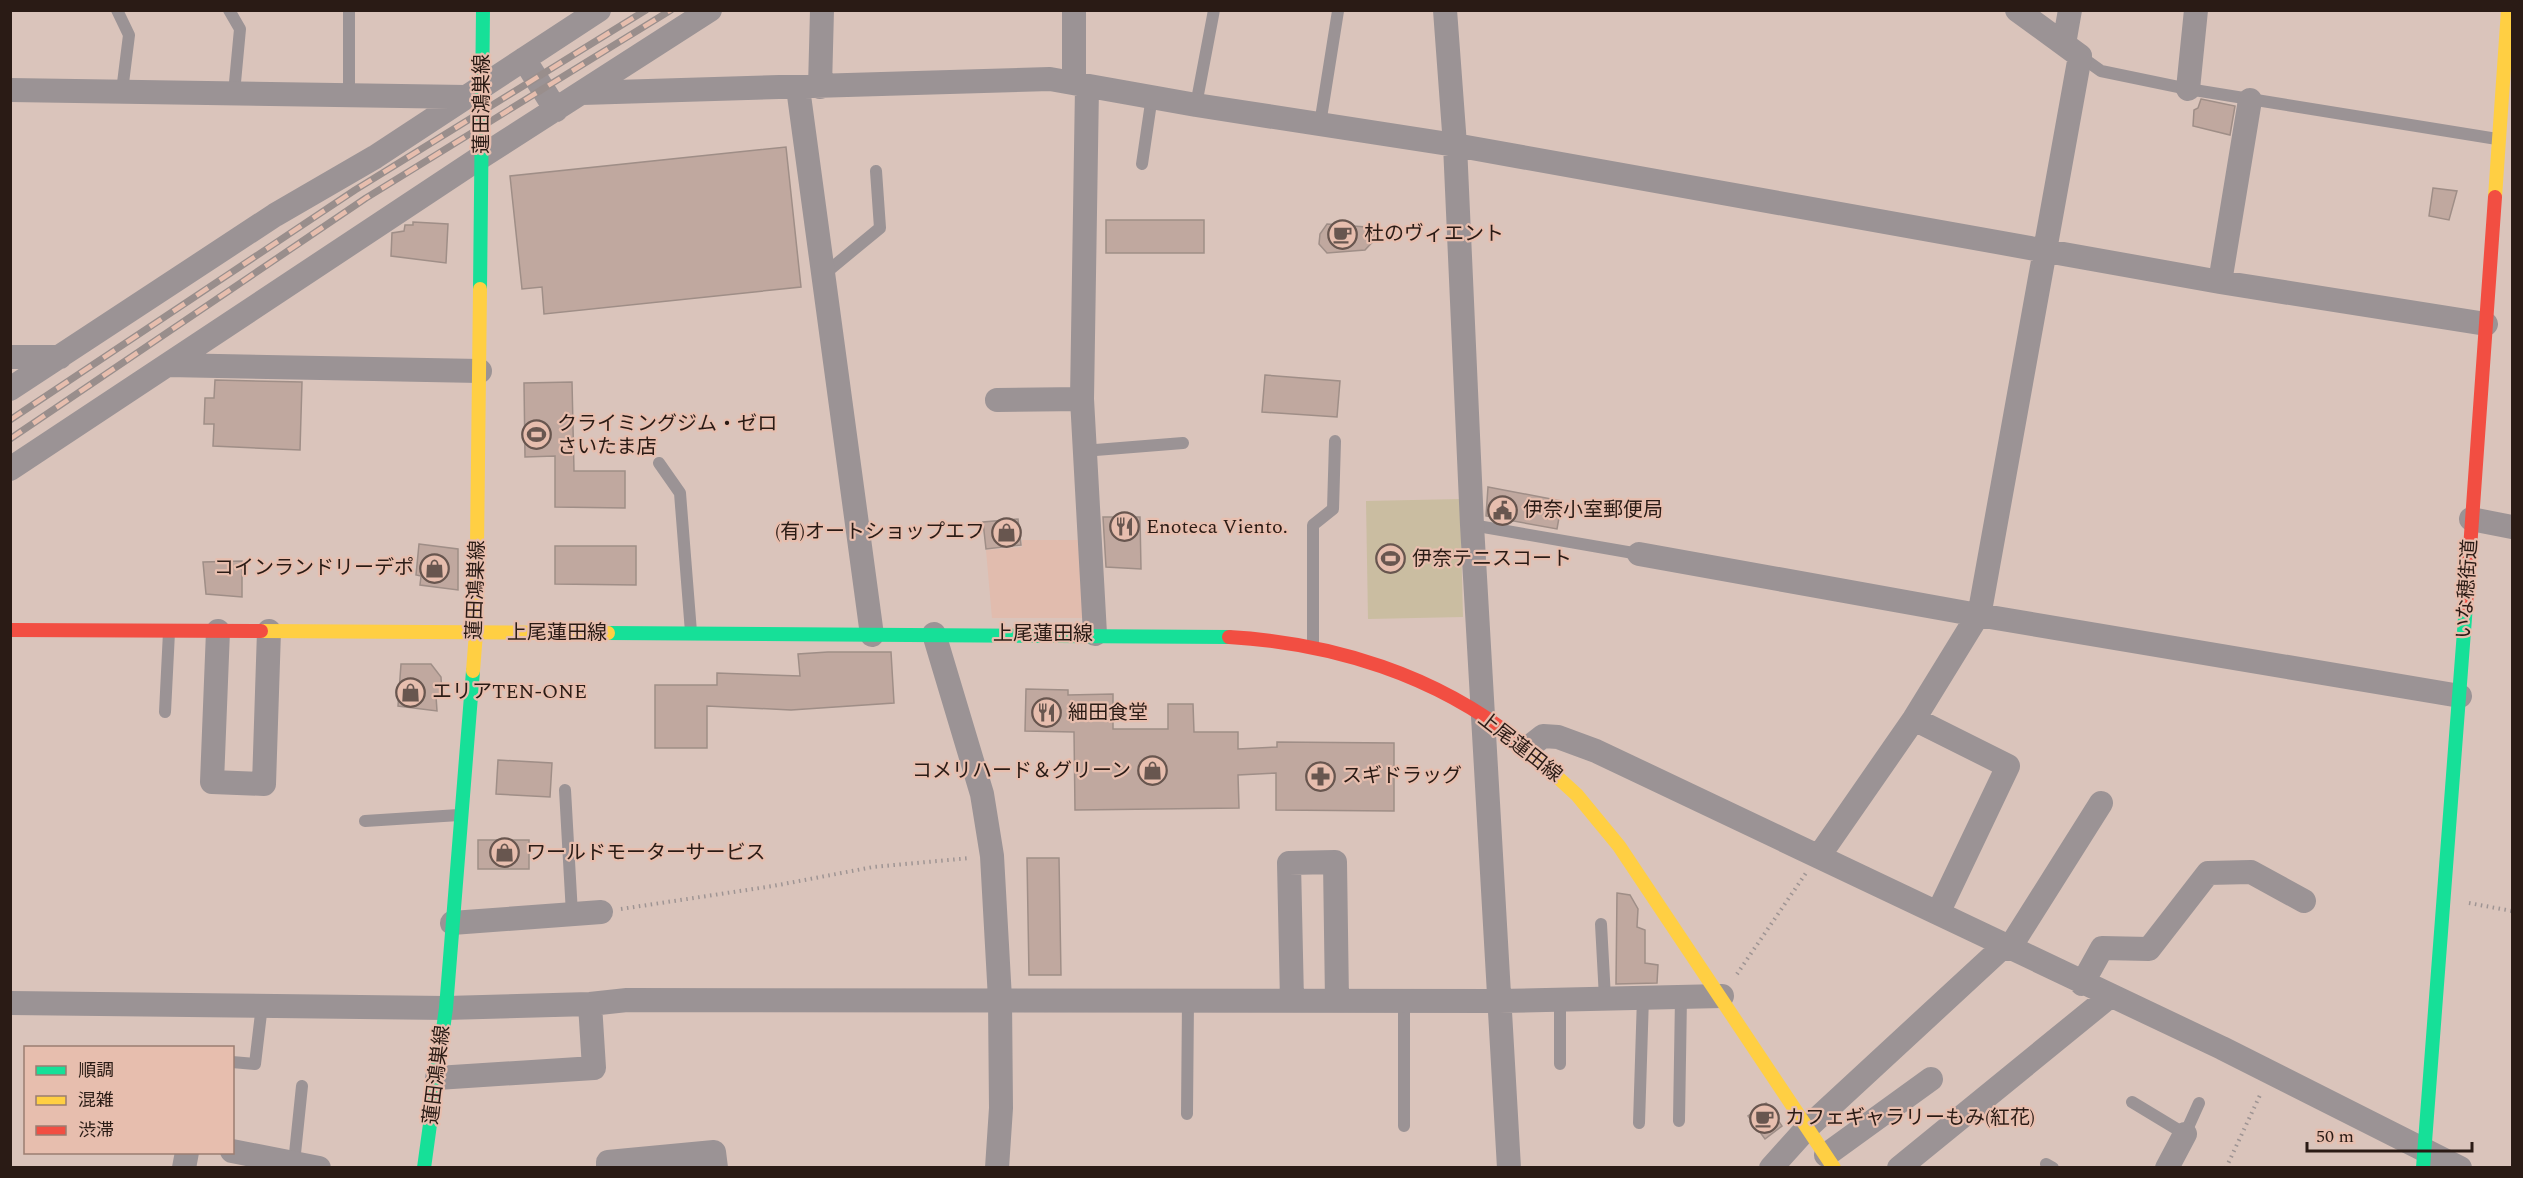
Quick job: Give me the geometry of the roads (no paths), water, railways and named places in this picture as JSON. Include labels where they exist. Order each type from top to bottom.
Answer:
[{"type":"main road","name":"蓮田鴻巣線","points":[[424,1167],[446,1008],[476,633],[481,157],[474,92],[483,10]]},
{"type":"main road","name":"いな穂街道","points":[[2424,1159],[2460,696],[2508,10]]},
{"type":"main road","name":"上尾蓮田線","points":[[10,630],[872,635],[1095,634],[1252,638],[1313,646],[1388,668],[1433,688],[1483,715],[1528,748],[1562,779],[1589,808],[1652,894],[1830,1161]]},
{"type":"street","points":[[10,390],[275,215],[375,157],[599,10]]},
{"type":"street","points":[[10,469],[481,157],[710,10]]},
{"type":"street","points":[[822,10],[809,87],[824,276],[872,635]]},
{"type":"street","points":[[1074,10],[1081,84],[1083,451],[1095,634]]},
{"type":"street","points":[[1445,10],[1455,145],[1472,525],[1509,1167]]},
{"type":"street","points":[[2017,10],[2072,50]]},
{"type":"street","points":[[1819,856],[1914,719],[1978,615],[2045,251],[2072,50],[2070,10]]},
{"type":"street","points":[[2188,89],[2196,10]]},
{"type":"street","points":[[524,59],[556,110]]},
{"type":"street","points":[[582,93],[1050,79],[1196,105],[1455,145],[2220,282],[2486,324]]},
{"type":"street","points":[[10,90],[349,95],[474,92]]},
{"type":"street","points":[[2220,282],[2250,100]]},
{"type":"street","points":[[10,357],[60,357]]},
{"type":"street","points":[[168,365],[480,371]]},
{"type":"street","points":[[997,400],[1082,399]]},
{"type":"street","points":[[2471,519],[2512,527]]},
{"type":"street","points":[[1639,554],[1978,615],[2460,696]]},
{"type":"street","points":[[218,631],[212,782],[264,784],[269,632]]},
{"type":"street","points":[[934,634],[982,794],[992,856],[999,999],[1001,1108],[997,1167]]},
{"type":"street","points":[[1914,719],[2008,766],[1938,913]]},
{"type":"street","points":[[1528,748],[1543,736],[1558,737],[1596,751],[2271,1074],[2424,1159],[2460,1167]]},
{"type":"street","points":[[1771,1167],[1807,1128],[2006,947],[2101,803]]},
{"type":"street","points":[[1292,1001],[1289,863],[1335,862],[1337,1001]]},
{"type":"street","points":[[2082,984],[2102,948],[2149,949],[2208,873],[2251,872],[2304,902]]},
{"type":"street","points":[[452,923],[601,912]]},
{"type":"street","points":[[10,1003],[446,1008],[590,1004],[639,1000],[1499,1001],[1722,996]]},
{"type":"street","points":[[1899,1167],[2110,996]]},
{"type":"street","points":[[437,1078],[594,1068],[590,1004]]},
{"type":"street","points":[[1830,1161],[1931,1079]]},
{"type":"street","points":[[2167,1167],[2185,1134]]},
{"type":"street","points":[[234,1151],[319,1167]]},
{"type":"street","points":[[608,1167],[608,1162],[714,1152],[716,1167]]},
{"type":"lane","points":[[117,10],[129,35],[122,91]]},
{"type":"lane","points":[[229,10],[240,29],[234,93]]},
{"type":"lane","points":[[349,10],[349,95]]},
{"type":"lane","points":[[1196,105],[1214,10]]},
{"type":"lane","points":[[1320,124],[1338,11]]},
{"type":"lane","points":[[2072,50],[2102,71],[2250,100],[2498,140]]},
{"type":"lane","points":[[1142,164],[1152,96]]},
{"type":"lane","points":[[824,276],[880,228],[876,171]]},
{"type":"lane","points":[[1313,646],[1313,525],[1334,509],[1335,441]]},
{"type":"lane","points":[[1083,451],[1183,443]]},
{"type":"lane","points":[[658,463],[680,493],[691,634]]},
{"type":"lane","points":[[1472,525],[1639,554]]},
{"type":"lane","points":[[165,712],[170,630]]},
{"type":"lane","points":[[565,790],[572,914]]},
{"type":"lane","points":[[365,821],[461,815]]},
{"type":"lane","points":[[1601,924],[1605,998]]},
{"type":"lane","points":[[1639,1123],[1643,997]]},
{"type":"lane","points":[[1679,1121],[1681,997]]},
{"type":"lane","points":[[1560,999],[1560,1064]]},
{"type":"lane","points":[[1186,1114],[1188,1000]]},
{"type":"lane","points":[[1404,1001],[1404,1126]]},
{"type":"lane","points":[[234,1062],[255,1064],[262,1005]]},
{"type":"lane","points":[[294,1163],[302,1086]]},
{"type":"lane","points":[[2132,1102],[2185,1134],[2199,1103]]},
{"type":"railway","points":[[10,420],[355,190],[646,10]]},
{"type":"railway","points":[[10,439],[366,198],[671,10]]},
{"type":"place","name":"杜のヴィエント","points":[[1343,234]]},
{"type":"place","name":"クライミングジム・ゼロ さいたま店","points":[[536,435]]},
{"type":"place","name":"伊奈小室郵便局","points":[[1502,510]]},
{"type":"place","name":"Enoteca Viento.","points":[[1125,527]]},
{"type":"place","name":"(有)オートショップエフ","points":[[1006,532]]},
{"type":"place","name":"伊奈テニスコート","points":[[1391,559]]},
{"type":"place","name":"コインランドリーデポ","points":[[435,568]]},
{"type":"place","name":"エリアTEN-ONE","points":[[411,692]]},
{"type":"place","name":"細田食堂","points":[[1047,713]]},
{"type":"place","name":"コメリハード＆グリーン","points":[[1152,771]]},
{"type":"place","name":"スギドラッグ","points":[[1321,776]]},
{"type":"place","name":"ワールドモーターサービス","points":[[505,853]]},
{"type":"place","name":"カフェギャラリーもみ(紅花)","points":[[1764,1118]]}]
